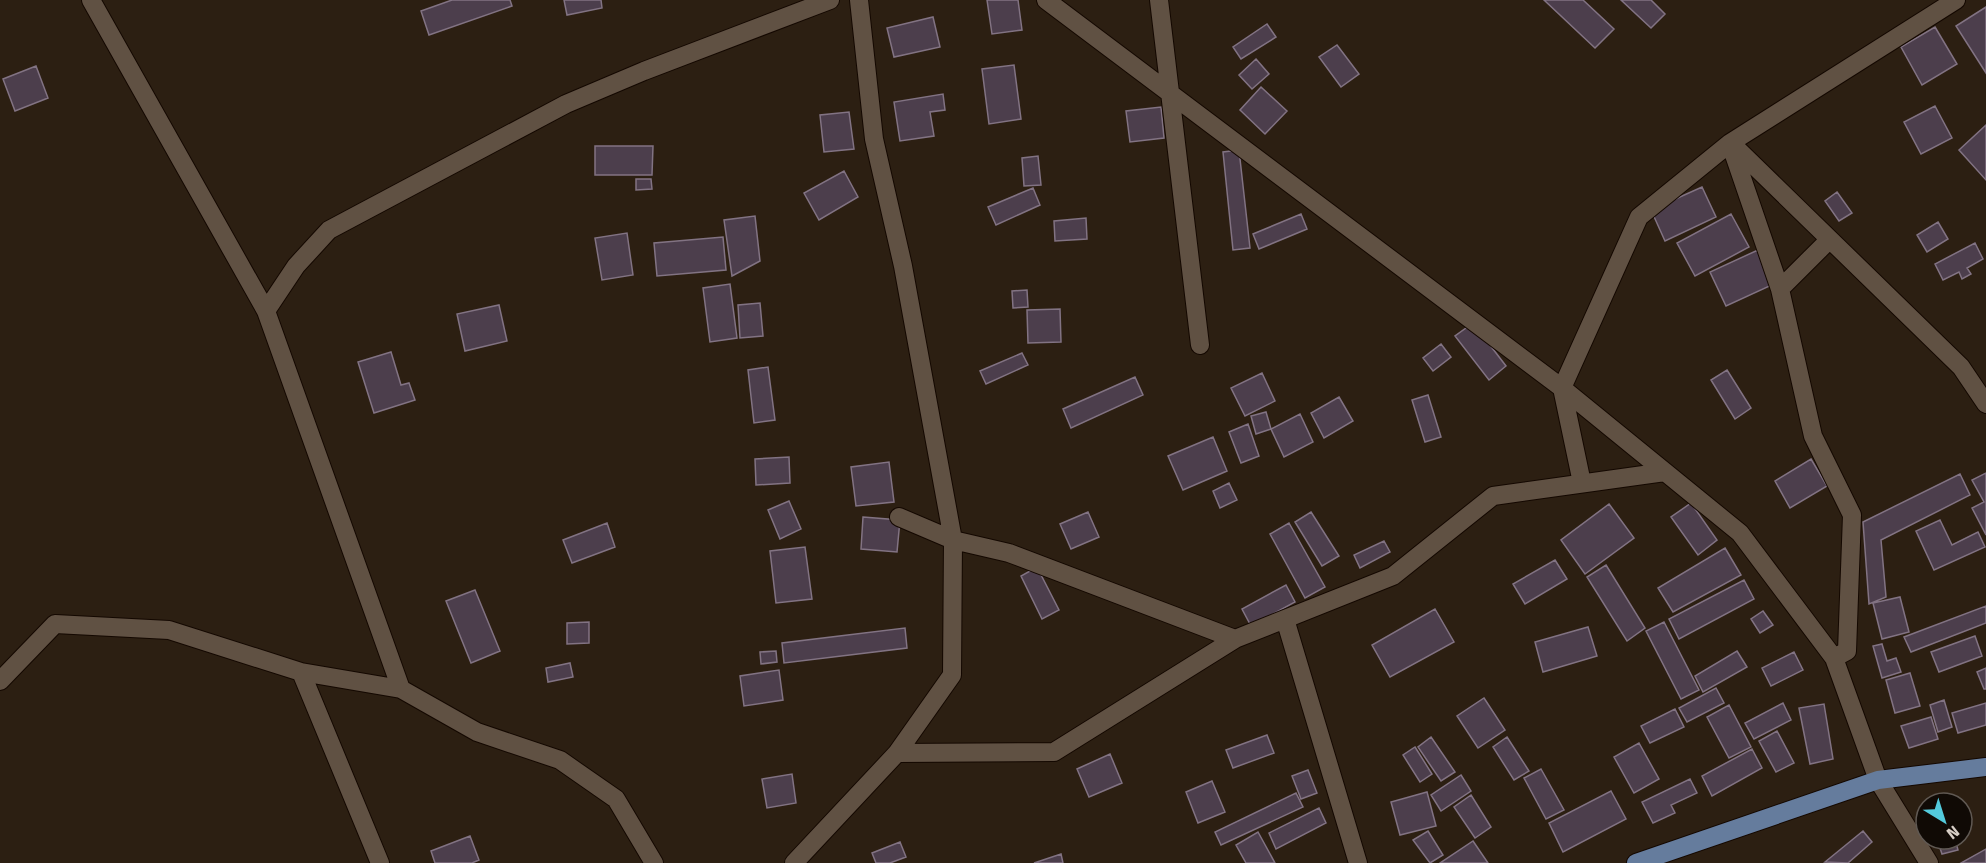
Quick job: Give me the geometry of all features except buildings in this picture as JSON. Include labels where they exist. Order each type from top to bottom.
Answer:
[{"type":"main road","points":[[1636,863],[1878,780],[1986,766]]},
{"type":"street","points":[[91,0],[266,311],[401,689]]},
{"type":"street","points":[[266,311],[296,266],[329,231],[566,104],[644,71],[830,0]]},
{"type":"street","points":[[794,863],[897,753],[952,675],[953,540],[903,266],[874,139],[860,0]]},
{"type":"street","points":[[1046,0],[1562,388],[1740,533],[1834,658],[1878,780],[1929,863]]},
{"type":"street","points":[[1159,0],[1200,345]]},
{"type":"street","points":[[1582,483],[1562,388],[1639,217],[1730,143],[1956,0]]},
{"type":"street","points":[[1730,143],[1960,367],[1986,404]]},
{"type":"street","points":[[1730,143],[1780,289],[1813,436],[1852,515],[1847,651],[1834,658]]},
{"type":"street","points":[[1780,289],[1829,240]]},
{"type":"street","points":[[897,753],[1054,752],[1235,639],[1393,576],[1493,495],[1665,472]]},
{"type":"street","points":[[898,517],[953,540],[1009,553],[1235,639]]},
{"type":"street","points":[[1285,619],[1358,863]]},
{"type":"street","points":[[0,681],[55,624],[169,630],[301,672],[401,689],[477,732],[560,760],[616,799],[654,863]]},
{"type":"street","points":[[301,672],[380,863]]}]
